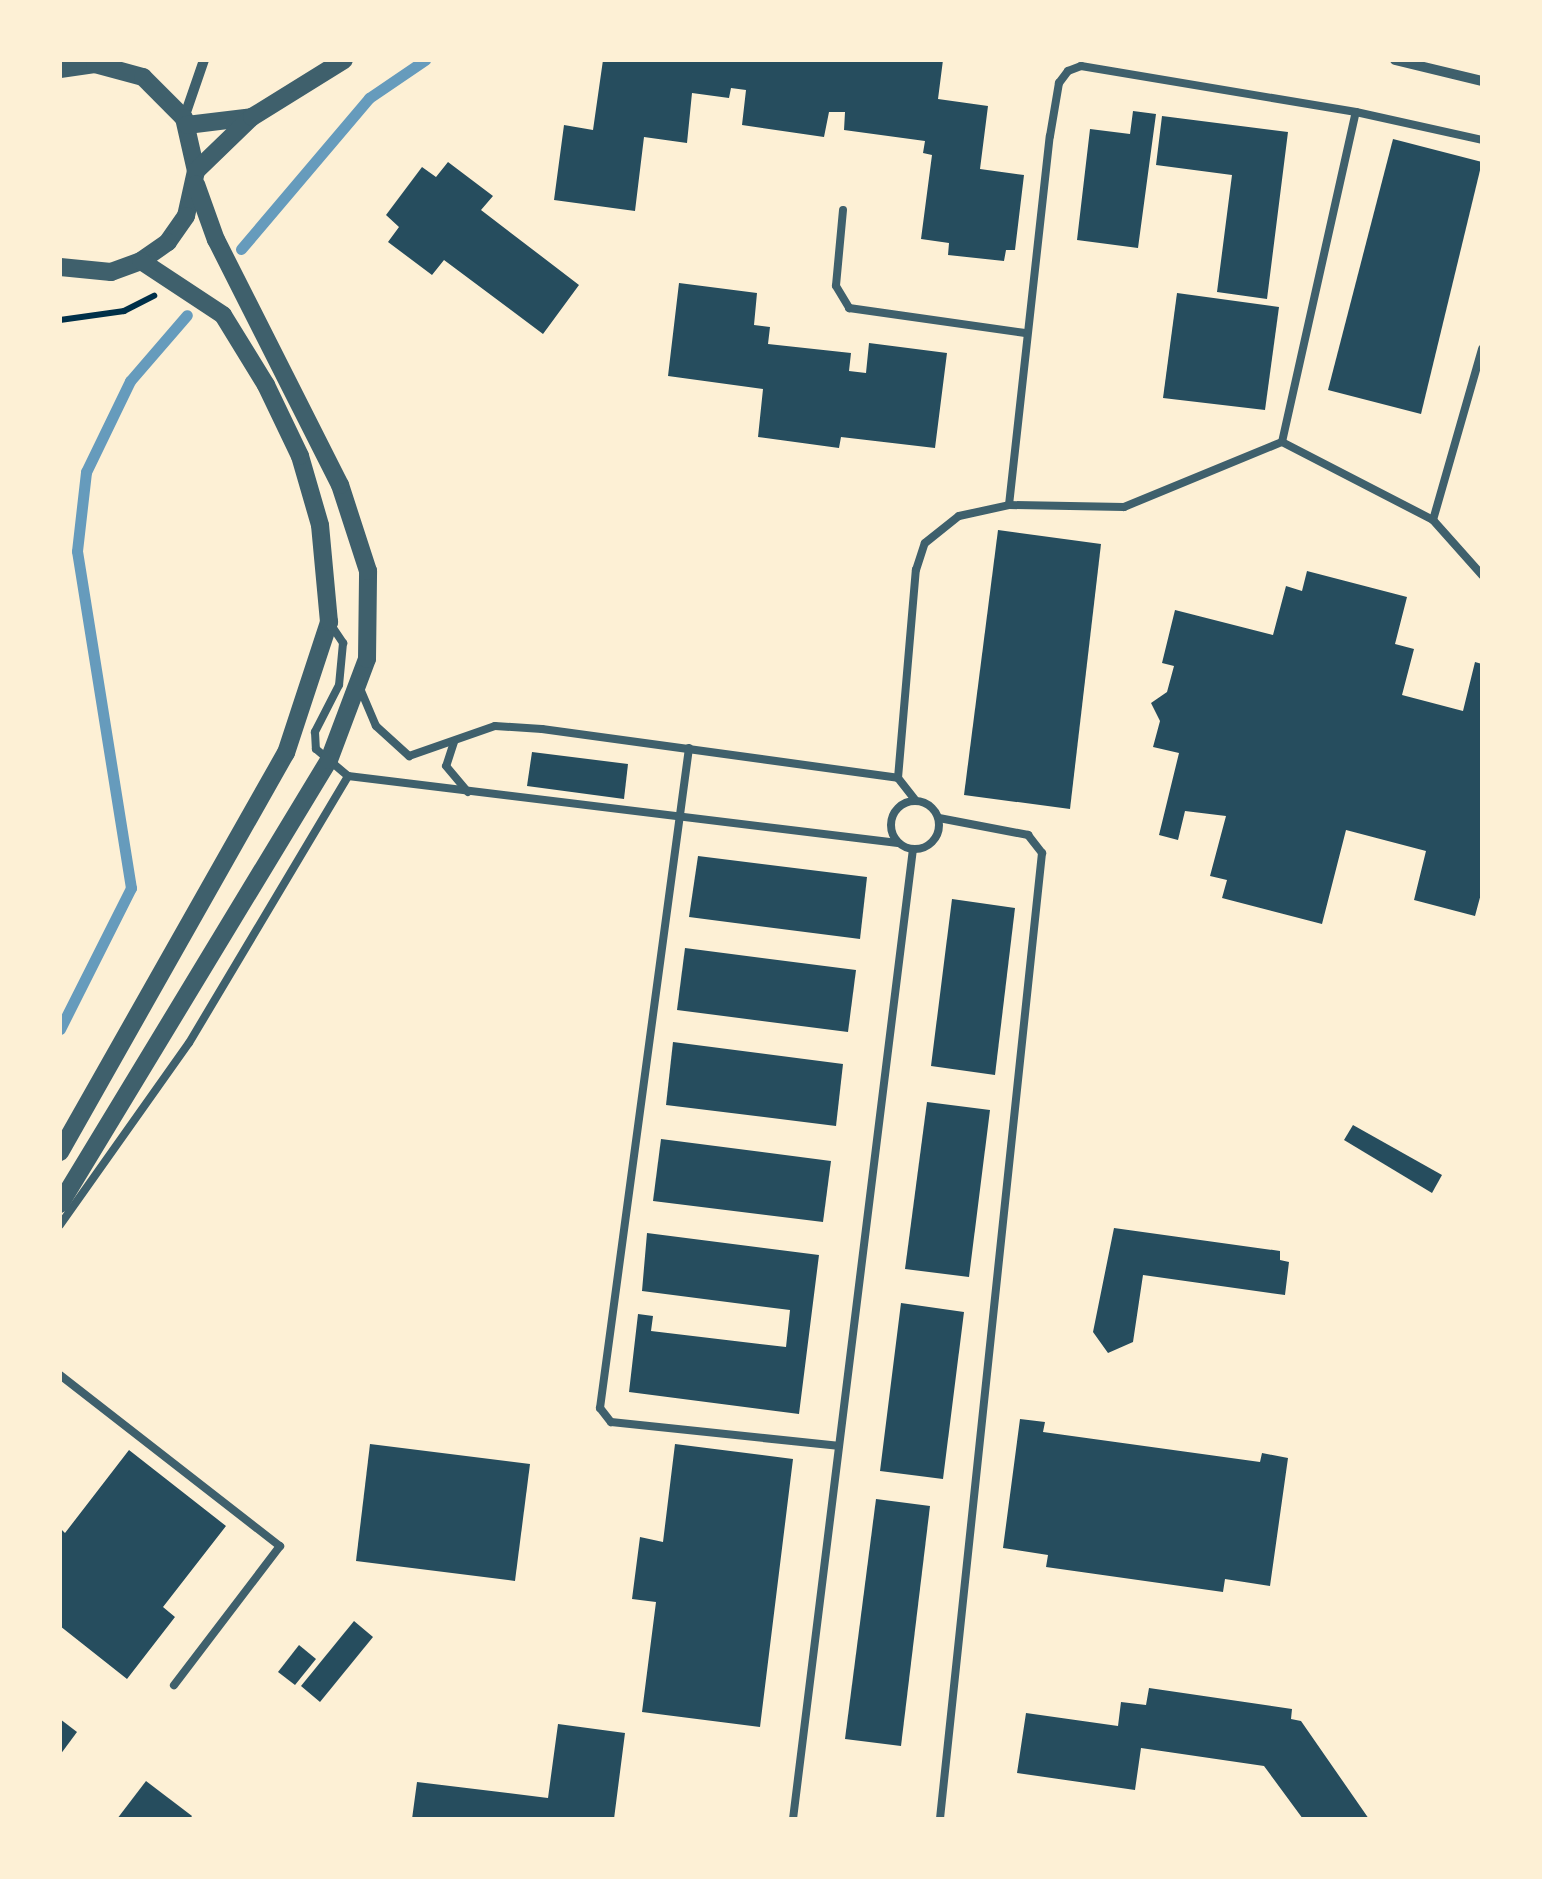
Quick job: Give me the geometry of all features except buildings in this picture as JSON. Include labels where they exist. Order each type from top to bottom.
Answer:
[{"type":"street","points":[[60,1204],[329,760],[367,659],[368,571],[340,485],[216,240],[196,178],[185,122],[204,60]]},
{"type":"street","points":[[60,267],[111,272],[142,262],[186,216],[196,178],[252,117],[344,60]]},
{"type":"street","points":[[1395,60],[1482,81]]},
{"type":"street","points":[[60,69],[93,62],[124,64],[144,77],[185,122]]},
{"type":"street","points":[[185,122],[252,117]]},
{"type":"street","points":[[60,1152],[286,753],[329,622],[320,525],[300,456],[266,385],[223,315],[142,262]]},
{"type":"lane","points":[[1010,505],[1025,333],[1050,136],[1059,83],[1068,70],[1081,66],[1356,112],[1482,140]]},
{"type":"lane","points":[[1282,442],[1356,112]]},
{"type":"lane","points":[[844,210],[836,286],[850,308],[1025,333]]},
{"type":"lane","points":[[1433,520],[1482,349]]},
{"type":"lane","points":[[940,1819],[1042,853],[1028,834],[940,818],[915,800],[898,778],[916,570],[925,543],[959,516],[1010,505],[1124,507],[1282,442],[1433,520],[1482,574]]},
{"type":"lane","points":[[329,622],[343,644],[339,685],[316,732],[316,749],[348,776],[681,820],[898,843],[913,850],[934,841],[940,818]]},
{"type":"lane","points":[[358,684],[394,749],[418,756],[495,726],[898,778]]},
{"type":"lane","points":[[454,742],[446,766],[469,792]]},
{"type":"lane","points":[[688,748],[600,1408],[611,1422],[838,1446]]},
{"type":"lane","points":[[60,1225],[189,1044],[348,776]]},
{"type":"lane","points":[[898,843],[894,812],[915,800]]},
{"type":"lane","points":[[793,1819],[913,850]]},
{"type":"lane","points":[[60,1391],[64,1378],[280,1546],[174,1686]]},
{"type":"path","points":[[60,320],[124,311],[155,294]]},
{"type":"waterway","points":[[241,249],[369,98],[425,60]]},
{"type":"waterway","points":[[60,1029],[131,888],[77,551],[86,472],[130,381],[187,315]]}]
